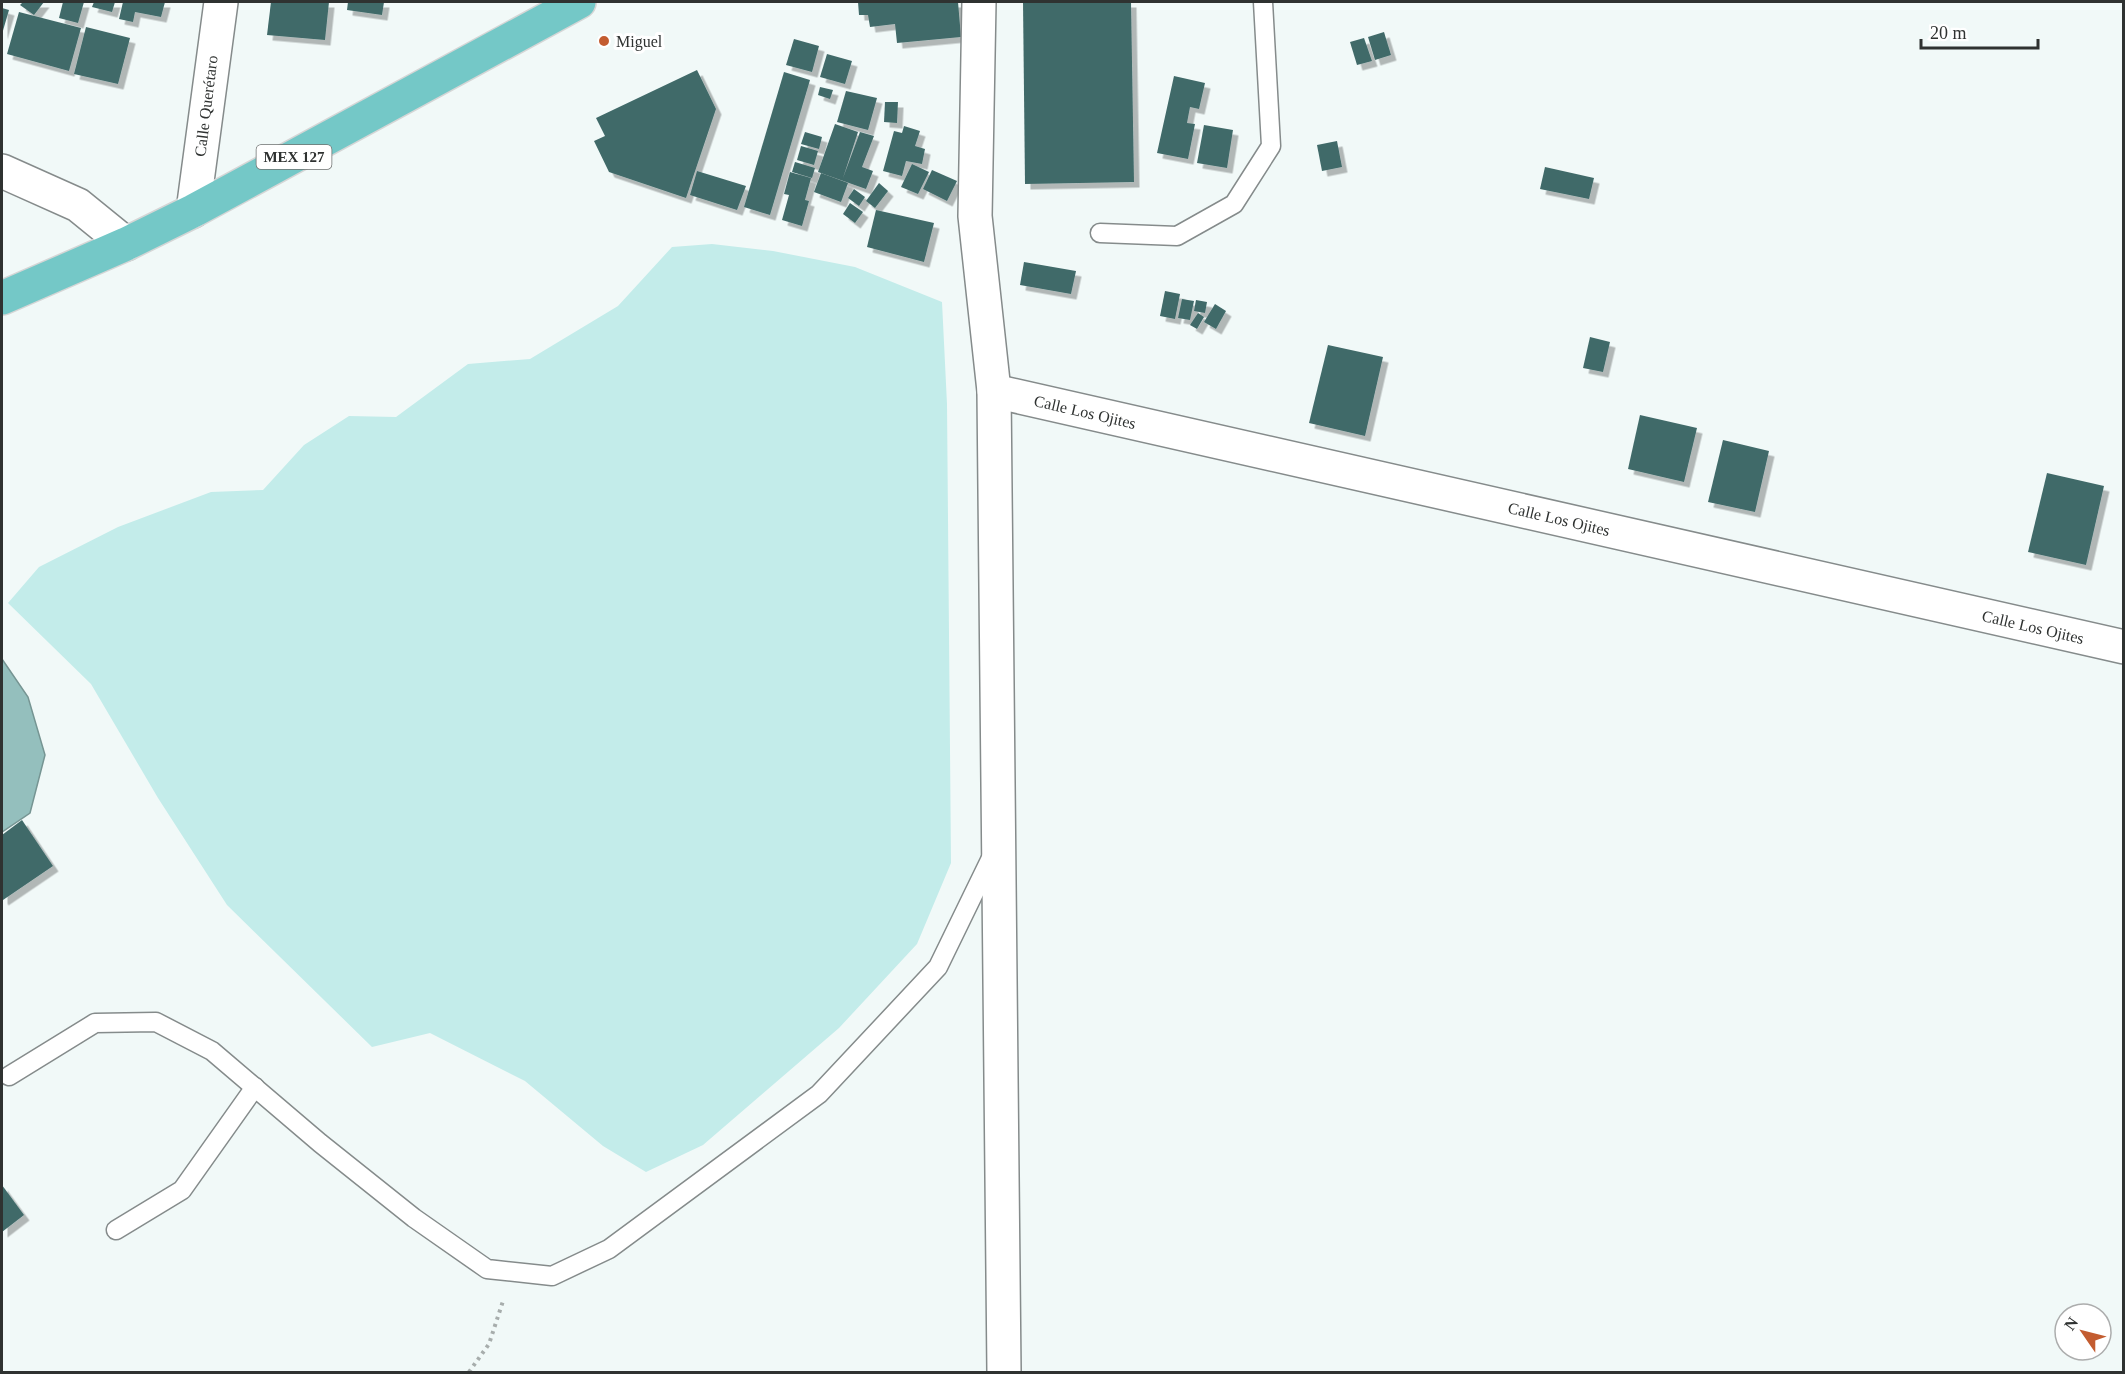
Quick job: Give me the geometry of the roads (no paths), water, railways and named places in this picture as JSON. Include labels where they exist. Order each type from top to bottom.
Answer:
[{"type":"main road","name":"MEX 127","points":[[2,298],[126,244],[194,211],[579,2]]},
{"type":"street","name":"Calle Querétaro","points":[[194,211],[207,95],[221,2]]},
{"type":"street","points":[[979,2],[975,216],[994,392],[1004,1372]]},
{"type":"street","points":[[2,171],[78,205],[126,244]]},
{"type":"street","name":"Calle Los Ojites","points":[[994,392],[2124,647]]},
{"type":"lane","points":[[1100,233],[1177,236],[1234,204],[1271,146],[1263,2]]},
{"type":"lane","points":[[9,1076],[95,1023],[156,1022],[212,1051],[320,1143],[423,1224],[487,1269],[552,1276],[609,1249],[819,1094],[938,967],[998,844]]},
{"type":"lane","points":[[116,1230],[182,1190],[255,1088]]},
{"type":"place","name":"Miguel","points":[[604,41]]}]
